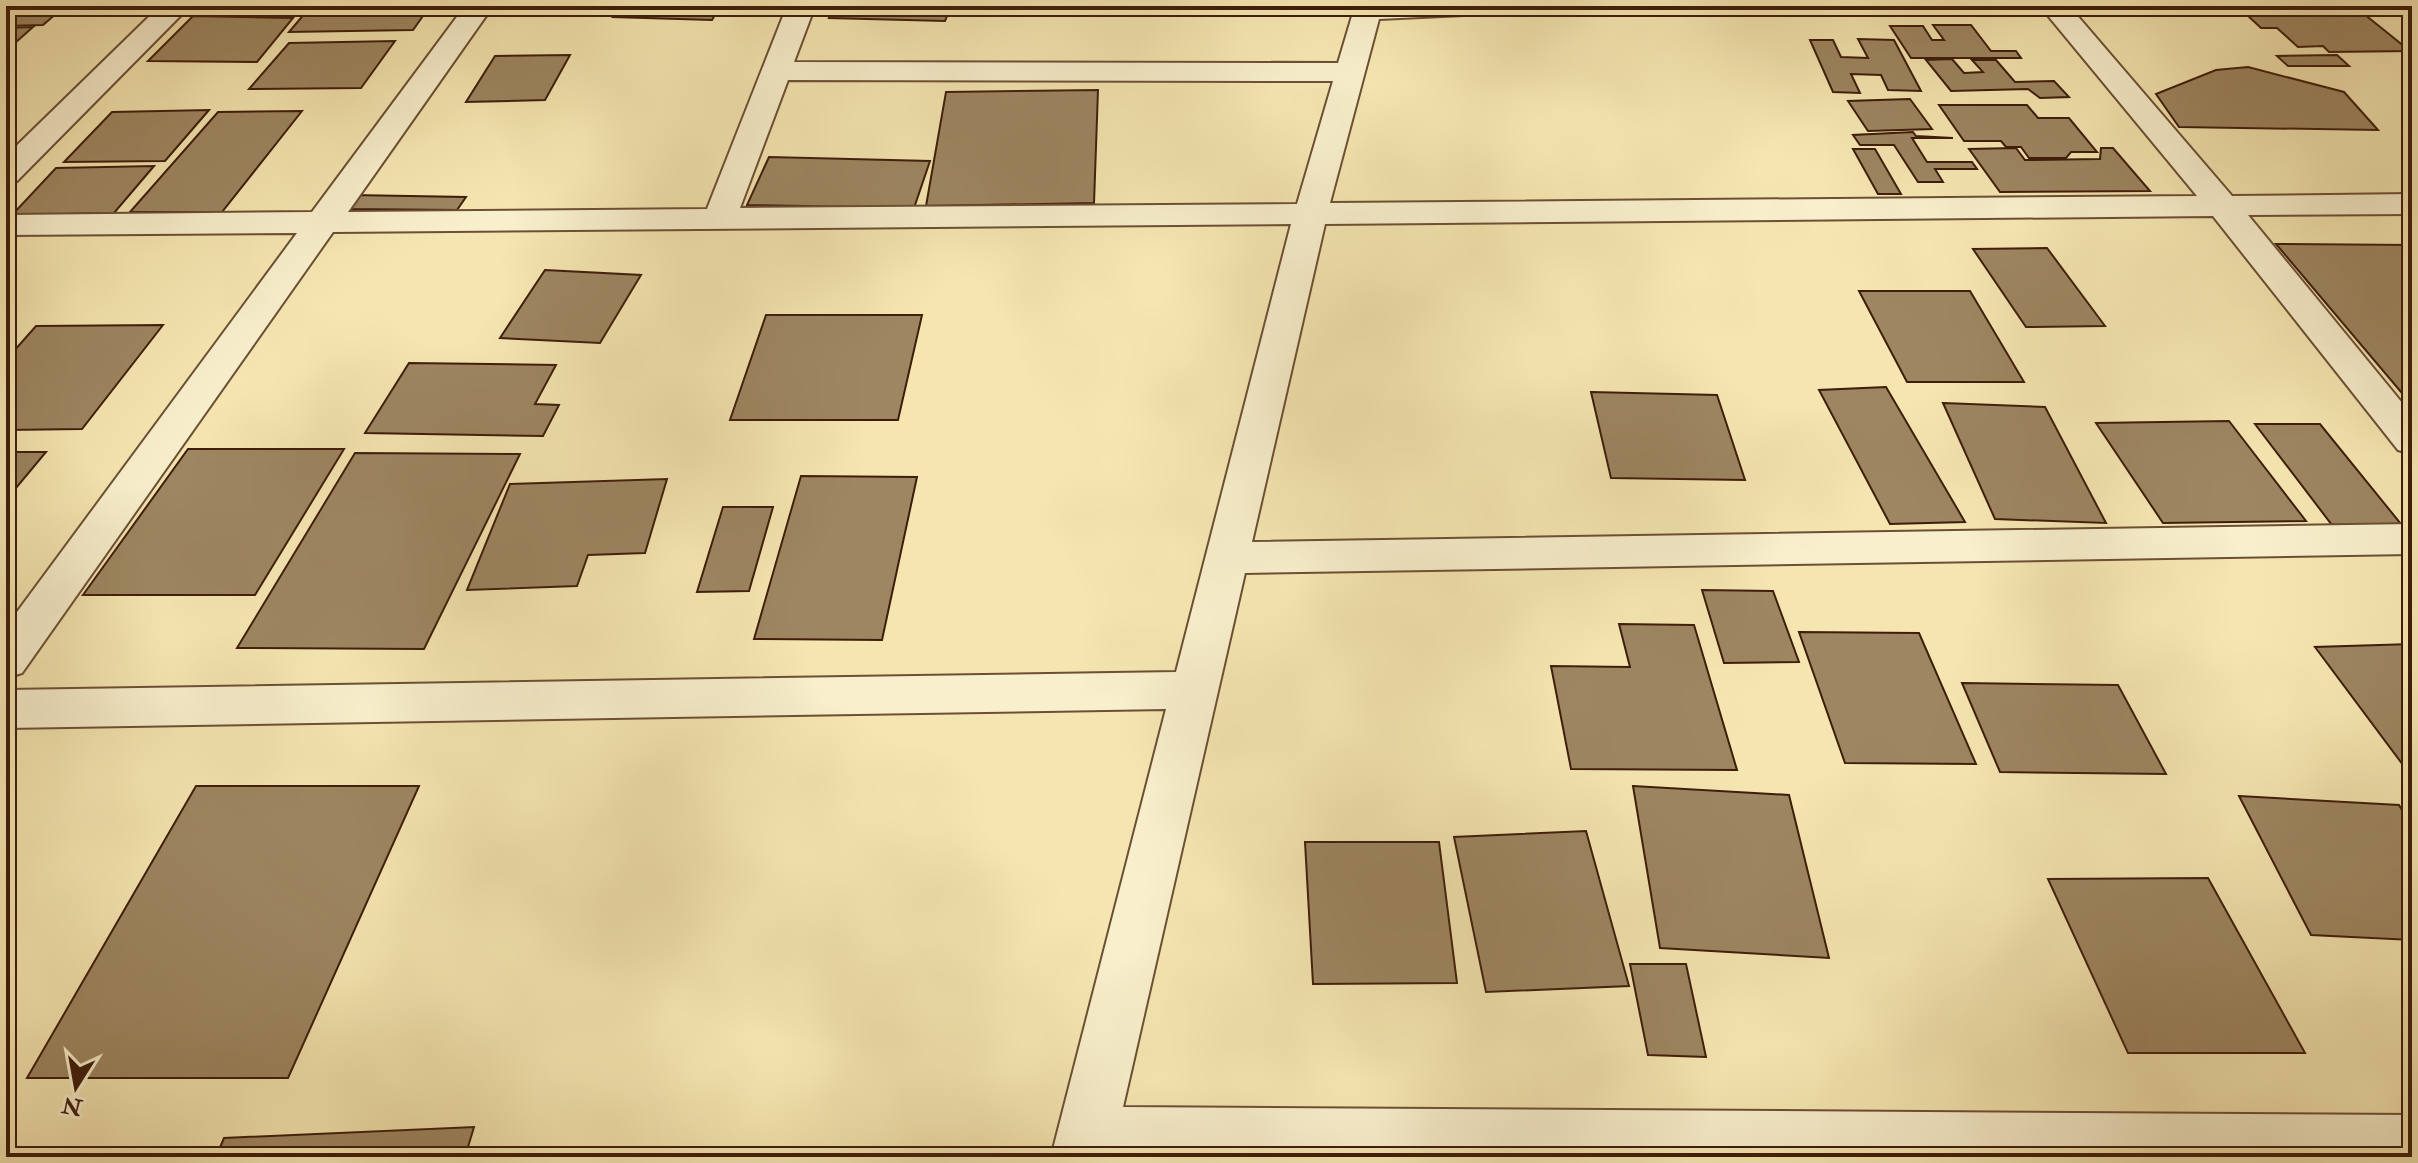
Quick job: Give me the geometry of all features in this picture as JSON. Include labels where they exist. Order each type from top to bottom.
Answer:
[{"type":"street","points":[[6,174],[176,6]]},
{"type":"street","points":[[6,661],[479,6]]},
{"type":"street","points":[[720,218],[801,6]]},
{"type":"street","points":[[1485,6],[1369,8],[1311,213],[1084,1146],[2412,1144]]},
{"type":"street","points":[[2054,6],[2222,205],[2412,441]]},
{"type":"street","points":[[776,71],[1352,72]]},
{"type":"street","points":[[6,225],[2412,204]]},
{"type":"street","points":[[1228,558],[2412,539]]},
{"type":"street","points":[[6,709],[1197,690]]},
{"type":"building","points":[[6,6],[65,6],[43,25],[6,26]]},
{"type":"building","points":[[311,6],[430,6],[413,30],[289,32]]},
{"type":"building","points":[[621,6],[720,6],[712,20],[613,17]]},
{"type":"building","points":[[835,6],[951,6],[945,21],[829,18]]},
{"type":"building","points":[[965,6],[1106,6],[1105,11],[964,10]]},
{"type":"building","points":[[2256,6],[2351,6],[2357,11],[2260,10]]},
{"type":"building","points":[[2246,14],[2364,14],[2410,51],[2329,52],[2323,46],[2298,47],[2277,28],[2261,28]]},
{"type":"building","points":[[193,16],[293,18],[257,62],[148,61]]},
{"type":"building","points":[[1933,25],[1971,25],[1991,51],[2016,51],[2021,58],[1911,58],[1890,26],[1923,26],[1932,40],[1944,40]]},
{"type":"building","points":[[33,27],[6,51],[6,28]]},
{"type":"building","points":[[1858,39],[1894,40],[1921,91],[1888,90],[1881,75],[1851,74],[1860,93],[1833,92],[1810,40],[1833,40],[1841,57],[1868,58]]},
{"type":"building","points":[[395,41],[361,88],[249,89],[289,43]]},
{"type":"building","points":[[570,55],[545,100],[466,102],[495,56]]},
{"type":"building","points":[[2337,55],[2349,66],[2288,66],[2277,56]]},
{"type":"building","points":[[1952,59],[1964,73],[1983,72],[1972,60],[1996,60],[2015,82],[2054,81],[2069,97],[2040,98],[2028,89],[1951,91],[1926,60]]},
{"type":"building","points":[[2248,67],[2344,92],[2378,130],[2179,127],[2156,94],[2216,70]]},
{"type":"building","points":[[1098,90],[1094,203],[926,206],[946,92]]},
{"type":"building","points":[[1910,99],[1932,129],[1868,131],[1848,101]]},
{"type":"building","points":[[1939,105],[2027,105],[2038,118],[2069,118],[2097,152],[2071,152],[2066,158],[2029,158],[2021,147],[2006,147],[2001,141],[1964,141]]},
{"type":"building","points":[[209,110],[165,161],[64,162],[112,112]]},
{"type":"building","points":[[302,111],[222,212],[130,212],[218,112]]},
{"type":"building","points":[[1913,132],[1916,136],[1953,138],[1912,138],[1927,162],[1972,162],[1977,169],[1935,169],[1943,182],[1918,182],[1894,145],[1860,145],[1853,135]]},
{"type":"building","points":[[2016,148],[2025,160],[2100,159],[2101,148],[2113,148],[2150,191],[2000,192],[1969,149]]},
{"type":"building","points":[[1853,149],[1875,149],[1901,194],[1878,194]]},
{"type":"building","points":[[769,157],[930,161],[914,208],[747,205]]},
{"type":"building","points":[[154,166],[114,213],[12,215],[56,168]]},
{"type":"building","points":[[352,195],[466,197],[457,210],[341,209]]},
{"type":"building","points":[[2276,244],[2412,245],[2412,405]]},
{"type":"building","points":[[2047,248],[2105,326],[2026,327],[1973,249]]},
{"type":"building","points":[[545,270],[641,275],[600,343],[500,338]]},
{"type":"building","points":[[1859,291],[1970,291],[2024,382],[1907,382]]},
{"type":"building","points":[[766,315],[922,315],[898,420],[730,420]]},
{"type":"building","points":[[163,325],[82,429],[6,430],[6,360],[36,326]]},
{"type":"building","points":[[409,363],[556,365],[535,404],[559,405],[543,436],[365,433]]},
{"type":"building","points":[[1886,387],[1965,522],[1890,524],[1819,390]]},
{"type":"building","points":[[1591,392],[1717,395],[1745,480],[1611,478]]},
{"type":"building","points":[[1943,403],[2045,407],[2106,523],[1995,519]]},
{"type":"building","points":[[2229,421],[2306,521],[2163,523],[2096,423]]},
{"type":"building","points":[[2255,424],[2320,424],[2405,529],[2335,529]]},
{"type":"building","points":[[188,449],[344,449],[255,595],[83,595]]},
{"type":"building","points":[[6,452],[46,452],[6,500]]},
{"type":"building","points":[[355,453],[520,454],[424,649],[237,648]]},
{"type":"building","points":[[801,476],[917,477],[882,640],[754,639]]},
{"type":"building","points":[[667,479],[645,553],[588,555],[577,586],[467,590],[510,484]]},
{"type":"building","points":[[723,507],[773,507],[749,591],[697,592]]},
{"type":"building","points":[[1702,590],[1773,591],[1799,662],[1724,663]]},
{"type":"building","points":[[1619,624],[1694,625],[1737,770],[1571,769],[1551,666],[1630,667]]},
{"type":"building","points":[[1799,632],[1919,633],[1976,764],[1845,763]]},
{"type":"building","points":[[2412,644],[2412,769],[2406,769],[2315,647]]},
{"type":"building","points":[[1962,683],[2118,685],[2166,774],[2000,772]]},
{"type":"building","points":[[196,786],[419,786],[288,1078],[27,1078]]},
{"type":"building","points":[[1633,786],[1789,795],[1829,958],[1660,948]]},
{"type":"building","points":[[2239,796],[2399,805],[2412,827],[2412,940],[2311,935]]},
{"type":"building","points":[[1586,831],[1629,986],[1486,992],[1454,837]]},
{"type":"building","points":[[1305,842],[1439,842],[1457,983],[1313,984]]},
{"type":"building","points":[[2208,878],[2305,1053],[2128,1053],[2048,879]]},
{"type":"building","points":[[1630,964],[1686,964],[1706,1057],[1648,1055]]},
{"type":"building","points":[[474,1127],[465,1157],[216,1157],[224,1138]]}]
